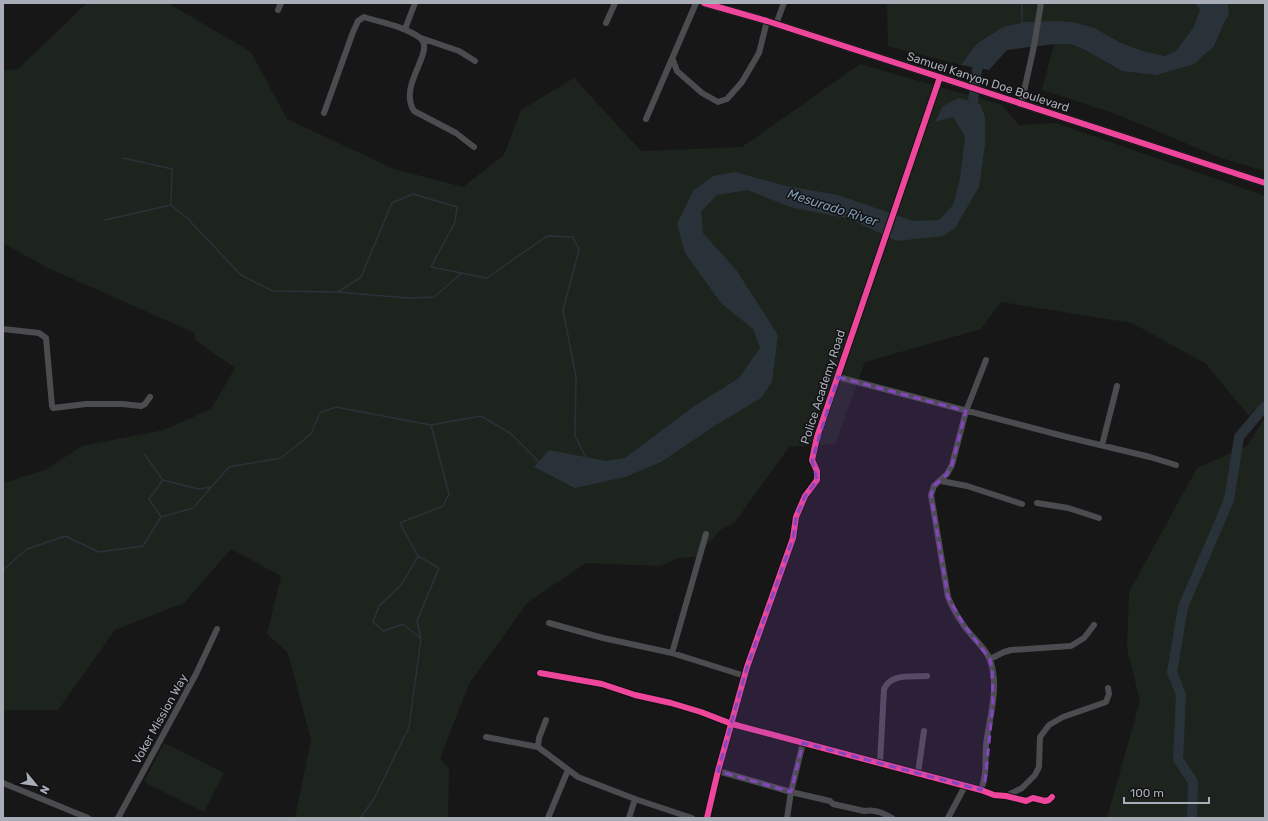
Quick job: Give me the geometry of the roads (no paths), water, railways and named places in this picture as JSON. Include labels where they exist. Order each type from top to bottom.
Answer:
[{"type":"street","points":[[278,10],[281,3]]},
{"type":"street","points":[[405,29],[415,3]]},
{"type":"street","points":[[606,23],[615,3]]},
{"type":"street","points":[[646,120],[673,60],[696,3]]},
{"type":"street","name":"Samuel Kanyon Doe Boulevard","points":[[704,3],[767,21],[1021,105],[1265,183]]},
{"type":"street","points":[[776,24],[784,3]]},
{"type":"street","points":[[1021,105],[1034,46],[1041,3]]},
{"type":"street","points":[[324,113],[353,32],[358,21],[364,17],[405,29],[421,38],[458,51],[475,61]]},
{"type":"street","points":[[673,60],[677,71],[702,93],[718,102],[727,99],[742,82],[759,53],[767,21]]},
{"type":"street","points":[[421,38],[425,48],[424,56],[412,84],[409,99],[410,105],[414,112],[456,133],[474,147]]},
{"type":"street","name":"Police Academy Road","points":[[707,818],[718,771],[745,676],[792,538],[796,517],[805,496],[817,480],[817,471],[812,460],[817,437],[940,77]]},
{"type":"street","points":[[3,329],[39,333],[46,338],[53,408],[86,404],[122,404],[141,406],[145,404],[150,397]]},
{"type":"street","points":[[981,790],[985,781],[986,744],[993,704],[993,680],[990,659],[980,644],[964,626],[953,609],[948,596],[932,495],[934,486],[947,474],[952,465],[966,411],[986,360]]},
{"type":"street","points":[[838,377],[1176,465]]},
{"type":"street","points":[[1102,445],[1117,386]]},
{"type":"street","points":[[941,481],[967,486],[1022,504]]},
{"type":"street","points":[[1037,503],[1068,508],[1099,518]]},
{"type":"street","points":[[672,653],[706,534]]},
{"type":"street","points":[[549,623],[603,638],[672,653],[745,676]]},
{"type":"street","points":[[990,659],[1011,650],[1071,646],[1084,638],[1094,625]]},
{"type":"street","name":"Voker Mission Way","points":[[118,818],[196,674],[217,629]]},
{"type":"street","points":[[540,673],[602,684],[635,696],[672,703],[732,724],[981,790],[994,795],[1006,796],[1026,801],[1033,798],[1045,801],[1052,797]]},
{"type":"street","points":[[880,763],[884,689],[887,683],[898,678],[927,676]]},
{"type":"street","points":[[1006,796],[1022,788],[1035,775],[1039,767],[1040,737],[1049,725],[1063,717],[1106,702],[1109,694],[1108,688]]},
{"type":"street","points":[[538,747],[539,738],[546,720]]},
{"type":"street","points":[[918,773],[924,731]]},
{"type":"street","points":[[486,737],[538,747],[578,777],[635,799],[692,818]]},
{"type":"street","points":[[787,818],[791,792],[803,743]]},
{"type":"street","points":[[548,818],[568,770]]},
{"type":"street","points":[[718,771],[791,792],[830,801],[833,804],[864,811],[869,810],[884,813],[892,818]]},
{"type":"street","points":[[3,783],[88,818]]},
{"type":"street","points":[[948,818],[965,786]]},
{"type":"street","points":[[629,818],[635,799]]},
{"type":"water","points":[[1195,3],[1228,3],[1229,15],[1214,46],[1194,64],[1156,75],[1122,71],[1085,50],[1070,44],[1054,44],[1007,50],[989,70],[961,65],[976,44],[1003,27],[1024,22],[1073,22],[1095,28],[1121,43],[1143,51],[1164,56],[1176,51],[1193,28],[1200,10]]},
{"type":"water","points":[[959,98],[980,104],[985,117],[985,145],[979,187],[955,228],[943,236],[897,241],[850,219],[790,207],[748,190],[717,195],[701,212],[703,233],[737,271],[778,335],[772,382],[761,398],[716,425],[661,462],[625,477],[575,488],[534,467],[549,450],[606,461],[625,458],[693,407],[739,378],[760,348],[753,329],[721,303],[685,253],[677,224],[693,191],[713,176],[735,172],[786,186],[838,195],[913,221],[939,220],[953,205],[960,179],[965,136],[953,117],[935,122],[943,106]]},
{"type":"waterway","points":[[1022,3],[1022,23]]},
{"type":"waterway","name":"Mesurado River","points":[[973,115],[972,109],[978,62],[984,58]]},
{"type":"waterway","points":[[123,158],[172,169],[171,205]]},
{"type":"waterway","points":[[105,220],[171,205],[188,219],[241,275],[273,291],[338,292],[361,277],[392,203],[413,194],[457,207],[455,222],[431,267],[487,278],[547,236],[573,237],[579,250],[563,310],[576,377],[575,436],[586,458]]},
{"type":"waterway","points":[[338,292],[407,298],[434,297],[461,274]]},
{"type":"waterway","points":[[1192,818],[1193,782],[1178,759],[1181,695],[1172,672],[1183,607],[1229,500],[1239,437],[1265,406]]},
{"type":"waterway","points":[[3,570],[27,549],[65,536],[99,552],[143,546],[161,517],[193,508],[229,467],[281,458],[311,434],[320,413],[336,407],[431,425],[481,416],[510,433],[539,462]]},
{"type":"waterway","points":[[360,818],[374,799],[409,727],[421,639],[417,621],[439,568],[418,556],[400,523],[443,506],[449,494],[431,425]]},
{"type":"waterway","points":[[144,454],[163,480],[198,489],[212,487]]},
{"type":"waterway","points":[[161,517],[149,499],[163,480]]},
{"type":"waterway","points":[[418,556],[402,584],[379,606],[373,622],[383,631],[403,624],[421,639]]}]
